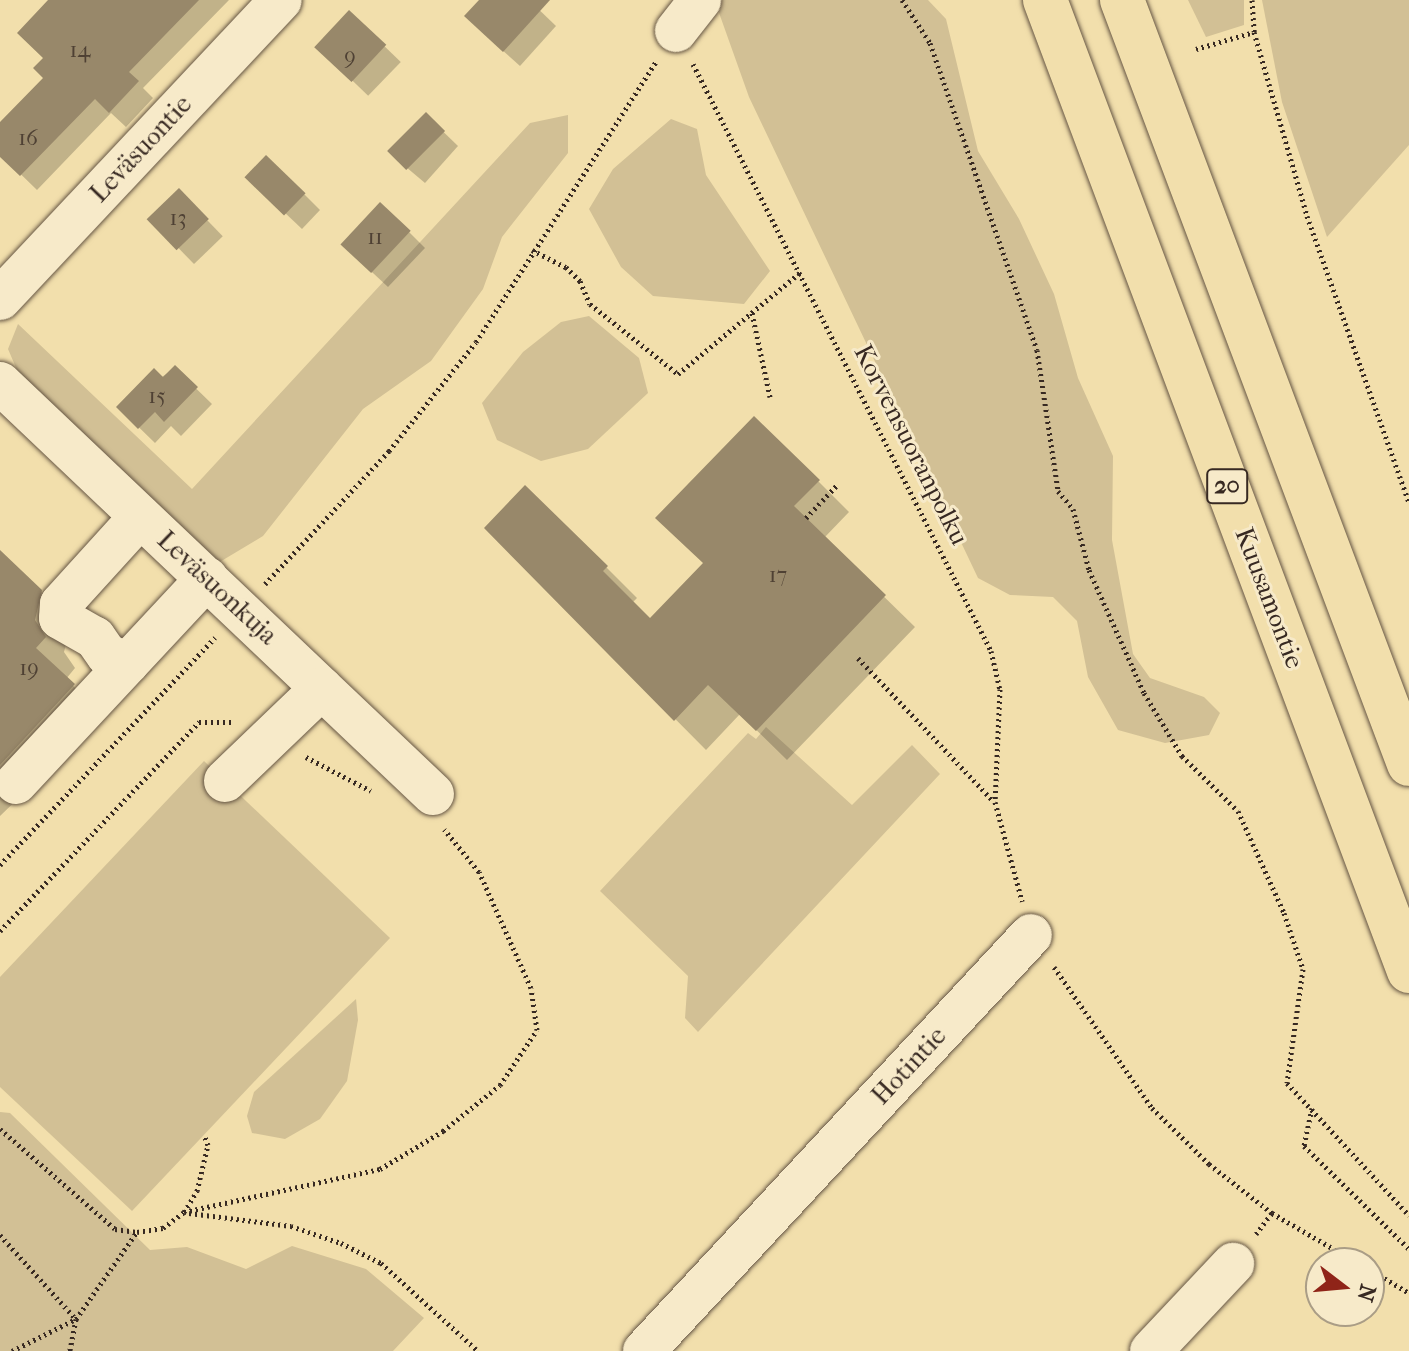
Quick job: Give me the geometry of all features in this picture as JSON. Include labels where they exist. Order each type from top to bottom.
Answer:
[{"type":"highway","name":"Kuusamontie","points":[[1045,0],[1409,971]]},
{"type":"highway","points":[[1122,0],[1409,764]]},
{"type":"street","name":"Leväsuontie","points":[[0,299],[281,0]]},
{"type":"street","name":"Leväsuonkuja","points":[[0,383],[322,688],[432,808]]},
{"type":"street","points":[[128,663],[107,655],[95,638],[60,618],[61,604],[140,517]]},
{"type":"street","points":[[16,783],[207,578]]},
{"type":"street","points":[[225,781],[273,740],[322,688]]},
{"type":"street","name":"Hotintie","points":[[644,1351],[1031,935]]},
{"type":"street","points":[[1151,1351],[1233,1264]]},
{"type":"path","points":[[902,0],[930,43],[1037,350],[1058,491],[1073,509],[1089,570],[1144,693],[1182,756],[1238,811],[1284,913],[1303,969],[1287,1083],[1409,1215]]},
{"type":"path","points":[[1252,0],[1254,32],[1307,216],[1409,503]]},
{"type":"path","points":[[0,865],[389,451],[476,342],[532,250],[688,16]]},
{"type":"path","name":"Korvensuoranpolku","points":[[688,16],[801,272],[991,651],[1000,689],[995,802],[1031,935]]},
{"type":"path","points":[[1196,49],[1254,32]]},
{"type":"path","points":[[532,250],[566,267],[580,281],[590,304],[678,374],[801,272]]},
{"type":"path","points":[[752,313],[770,397]]},
{"type":"path","points":[[806,518],[838,484]]},
{"type":"path","points":[[858,658],[995,802]]},
{"type":"path","points":[[0,931],[199,722],[217,718],[273,740],[378,795]]},
{"type":"path","points":[[184,1212],[380,1169],[443,1131],[500,1085],[537,1030],[531,988],[479,872],[444,829],[432,808]]},
{"type":"path","points":[[1031,935],[1152,1108],[1272,1213],[1330,1247]]},
{"type":"path","points":[[1312,1108],[1304,1146],[1409,1249]]},
{"type":"path","points":[[0,1129],[115,1229],[137,1232],[163,1228],[184,1212],[197,1191],[208,1145],[205,1137]]},
{"type":"path","points":[[184,1212],[291,1226],[341,1243],[381,1263],[478,1351]]},
{"type":"path","points":[[70,1351],[76,1319],[137,1232]]},
{"type":"path","points":[[0,1235],[76,1319]]},
{"type":"path","points":[[1385,1279],[1409,1293]]},
{"type":"path","points":[[12,1351],[76,1319]]},
{"type":"shaded area","points":[[722,0],[928,0],[946,19],[978,151],[1019,219],[1054,294],[1078,378],[1113,456],[1112,540],[1133,654],[1150,678],[1204,697],[1220,713],[1209,735],[1165,743],[1118,730],[1088,677],[1077,621],[1053,597],[1010,595],[978,578],[749,97],[718,10]]},
{"type":"shaded area","points":[[1188,0],[1244,0],[1244,25],[1206,37]]},
{"type":"shaded area","points":[[1262,0],[1409,0],[1409,145],[1327,237],[1282,102]]},
{"type":"shaded area","points":[[568,115],[568,153],[502,237],[483,289],[431,361],[363,409],[263,536],[218,563],[20,377],[8,349],[18,324],[192,489],[530,123]]},
{"type":"shaded area","points":[[671,119],[697,129],[706,175],[770,271],[744,304],[653,296],[621,267],[589,209],[613,169]]},
{"type":"shaded area","points":[[589,316],[639,358],[648,393],[588,449],[541,461],[497,440],[482,403],[523,352],[561,322]]},
{"type":"shaded area","points":[[766,727],[852,805],[912,745],[940,774],[698,1032],[685,1018],[688,976],[600,891],[748,733],[756,739]]},
{"type":"shaded area","points":[[204,761],[390,938],[132,1211],[0,1087],[0,977]]},
{"type":"shaded area","points":[[356,999],[358,1020],[347,1081],[320,1119],[285,1139],[252,1133],[247,1116],[254,1092]]},
{"type":"shaded area","points":[[0,1112],[10,1113],[150,1250],[187,1247],[246,1269],[292,1246],[366,1269],[424,1318],[393,1351],[0,1351]]},
{"type":"building","points":[[48,0],[199,0],[129,72],[139,81],[109,113],[95,99],[20,176],[0,157],[0,122],[43,78],[33,68],[43,58],[17,33]]},
{"type":"building","points":[[479,0],[550,0],[503,52],[464,16]]},
{"type":"building","points":[[349,10],[386,45],[352,82],[314,47]]},
{"type":"building","points":[[426,112],[445,131],[406,170],[387,151]]},
{"type":"building","points":[[266,155],[306,193],[284,216],[244,177]]},
{"type":"building","points":[[179,188],[209,219],[177,250],[147,219]]},
{"type":"building","points":[[380,202],[411,231],[371,273],[340,244]]},
{"type":"building","points":[[175,365],[198,387],[164,422],[155,412],[138,429],[116,407],[154,368],[163,377]]},
{"type":"building","points":[[754,416],[820,480],[794,506],[886,595],[756,731],[708,685],[674,721],[484,528],[525,485],[608,566],[603,571],[650,618],[703,563],[655,518]]},
{"type":"building","points":[[0,550],[42,590],[35,620],[46,637],[36,648],[75,684],[0,765]]}]
